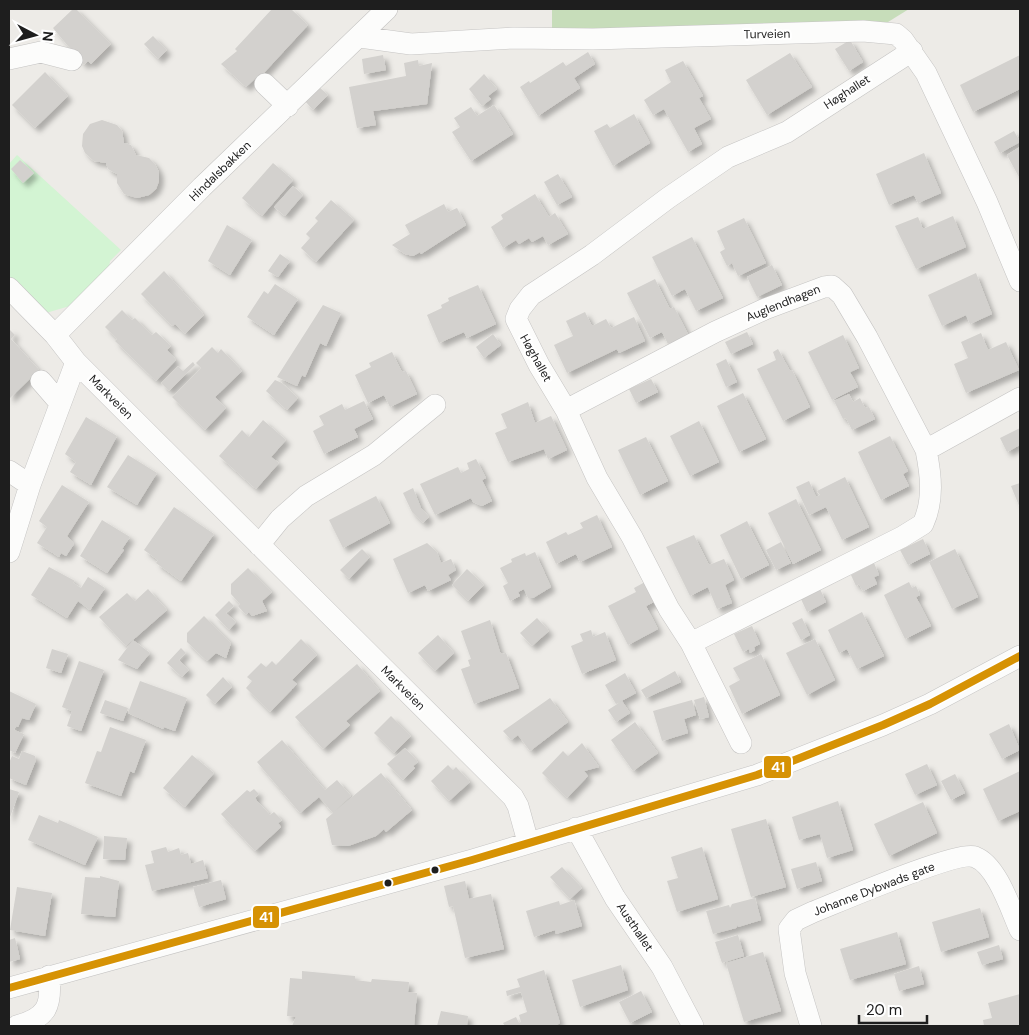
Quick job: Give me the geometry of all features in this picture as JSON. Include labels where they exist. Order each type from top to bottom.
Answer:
[{"type":"street","name":"Hindalsbakken","points":[[55,335],[202,187],[387,9]]},
{"type":"street","name":"Turveien","points":[[360,37],[411,44],[514,38],[593,39],[879,32],[896,34],[912,51],[930,81],[1020,281]]},
{"type":"street","name":"Høghallet","points":[[741,743],[691,643],[669,609],[632,537],[597,478],[566,410],[516,319],[520,309],[531,295],[592,255],[660,203],[728,157],[787,132],[912,51]]},
{"type":"street","points":[[9,59],[41,52],[72,60]]},
{"type":"street","points":[[265,84],[288,106]]},
{"type":"street","name":"Auglendhagen","points":[[566,410],[715,332],[765,309],[824,287],[832,286],[842,295],[857,320],[926,450],[931,501],[923,524],[902,537],[691,643]]},
{"type":"street","name":"Markveien","points":[[9,288],[55,335],[76,362],[513,797],[518,806],[528,842]]},
{"type":"street","points":[[9,552],[30,485],[76,362]]},
{"type":"street","points":[[41,381],[60,403]]},
{"type":"street","points":[[926,450],[1020,398]]},
{"type":"street","points":[[259,545],[280,519],[306,496],[374,455],[435,406]]},
{"type":"street","points":[[9,471],[30,485]]},
{"type":"street","points":[[9,988],[295,910],[757,775],[800,759],[930,704],[1020,656]]},
{"type":"street","name":"Austhallet","points":[[576,828],[615,898],[662,967],[693,1026]]},
{"type":"street","name":"Johanne Dybwads gate","points":[[811,1026],[795,973],[789,930],[796,920],[813,912],[932,866],[960,857],[974,856],[984,863],[997,879],[1020,930]]},
{"type":"street","points":[[18,1026],[38,1020],[44,1013],[49,1001],[49,976]]},
{"type":"green space","points":[[552,9],[909,9],[888,22],[552,31]]},
{"type":"green space","points":[[17,155],[121,250],[110,261],[109,268],[80,303],[46,313],[9,276],[9,164]]},
{"type":"building","points":[[73,9],[76,9],[111,44],[91,64],[88,61],[84,65],[53,28]]},
{"type":"building","points":[[272,9],[291,9],[308,25],[262,75],[261,73],[246,87],[221,64],[237,51],[235,49]]},
{"type":"building","points":[[153,36],[167,50],[158,59],[144,44]]},
{"type":"building","points":[[850,40],[863,62],[849,71],[835,49]]},
{"type":"building","points":[[588,52],[595,64],[574,78],[580,88],[538,116],[520,87],[529,81],[530,83],[563,62],[566,66]]},
{"type":"building","points":[[790,53],[812,87],[767,115],[746,80]]},
{"type":"building","points":[[383,55],[386,70],[364,74],[362,59]]},
{"type":"building","points":[[1020,55],[1020,89],[973,112],[960,85]]},
{"type":"building","points":[[418,60],[419,66],[432,63],[427,104],[373,111],[376,125],[357,128],[349,87],[406,76],[404,63]]},
{"type":"building","points":[[683,61],[703,96],[699,98],[711,119],[694,128],[702,144],[688,152],[664,109],[653,115],[644,100],[671,82],[665,70]]},
{"type":"building","points":[[45,72],[68,96],[35,128],[12,105]]},
{"type":"building","points":[[484,74],[497,89],[488,96],[491,99],[482,106],[469,89]]},
{"type":"building","points":[[319,87],[328,95],[313,110],[305,101]]},
{"type":"building","points":[[494,105],[513,134],[471,161],[452,132],[460,127],[454,118],[471,107],[477,116]]},
{"type":"building","points":[[634,114],[650,143],[613,166],[594,131],[607,124],[610,128]]},
{"type":"building","points":[[102,120],[117,125],[122,131],[124,143],[131,145],[136,155],[149,158],[155,164],[159,172],[159,181],[156,189],[149,195],[137,198],[124,194],[117,183],[117,174],[108,169],[106,163],[94,161],[85,153],[82,146],[83,134],[90,124]]},
{"type":"building","points":[[1014,131],[1020,142],[1000,153],[994,142]]},
{"type":"building","points":[[1020,147],[1020,179],[1007,155]]},
{"type":"building","points":[[924,153],[941,193],[918,203],[914,195],[889,205],[876,174]]},
{"type":"building","points":[[20,160],[34,173],[23,183],[11,169]]},
{"type":"building","points":[[273,163],[293,180],[262,216],[242,198]]},
{"type":"building","points":[[558,174],[572,197],[557,205],[544,182]]},
{"type":"building","points":[[293,186],[303,195],[285,216],[274,207]]},
{"type":"building","points":[[535,194],[549,217],[555,213],[568,234],[548,245],[543,236],[532,242],[529,238],[519,244],[516,240],[503,248],[491,227],[503,219],[501,215]]},
{"type":"building","points":[[331,200],[354,220],[316,262],[301,248],[310,238],[306,234],[318,221],[315,218]]},
{"type":"building","points":[[444,204],[448,212],[457,208],[466,225],[421,254],[420,252],[413,256],[405,254],[392,245],[410,234],[405,225]]},
{"type":"building","points":[[953,216],[966,247],[916,269],[895,226],[918,217],[923,229]]},
{"type":"building","points":[[744,218],[766,263],[738,276],[732,263],[727,266],[720,252],[725,249],[717,231]]},
{"type":"building","points":[[227,225],[252,240],[230,275],[208,261]]},
{"type":"building","points":[[692,237],[723,298],[696,311],[685,289],[672,296],[652,257]]},
{"type":"building","points":[[280,254],[290,261],[278,277],[268,271]]},
{"type":"building","points":[[772,265],[782,285],[757,297],[747,277]]},
{"type":"building","points":[[164,271],[204,315],[185,334],[175,324],[172,326],[141,294]]},
{"type":"building","points":[[976,273],[992,314],[970,324],[966,315],[942,326],[928,295]]},
{"type":"building","points":[[655,279],[670,309],[674,307],[688,334],[668,344],[662,332],[650,338],[627,293]]},
{"type":"building","points":[[275,284],[298,299],[274,335],[247,317],[264,291],[268,294]]},
{"type":"building","points":[[478,285],[496,324],[467,338],[464,332],[439,343],[427,315],[442,308],[441,305],[449,301],[448,298]]},
{"type":"building","points":[[323,305],[341,313],[326,346],[320,343],[305,377],[302,375],[297,386],[277,377]]},
{"type":"building","points":[[122,310],[132,320],[135,318],[152,335],[156,332],[171,346],[167,350],[176,360],[156,381],[115,341],[117,339],[105,327]]},
{"type":"building","points":[[585,312],[592,326],[606,319],[611,328],[634,317],[645,341],[619,353],[617,349],[567,373],[554,345],[573,336],[566,321]]},
{"type":"building","points":[[9,329],[15,335],[11,339],[39,370],[9,399]]},
{"type":"building","points":[[747,332],[753,344],[731,354],[725,342]]},
{"type":"building","points":[[981,333],[988,350],[1006,342],[1019,370],[966,393],[954,364],[968,358],[961,342]]},
{"type":"building","points":[[493,334],[501,345],[484,358],[476,347]]},
{"type":"building","points":[[843,335],[859,368],[850,372],[858,387],[832,400],[808,352]]},
{"type":"building","points":[[212,347],[218,353],[221,349],[242,371],[215,397],[226,408],[205,430],[172,397],[201,368],[196,363]]},
{"type":"building","points":[[778,349],[790,371],[792,370],[810,407],[783,421],[757,369],[776,360],[773,352]]},
{"type":"building","points":[[392,352],[402,372],[406,371],[417,394],[390,407],[384,395],[368,403],[355,375],[371,367],[369,363]]},
{"type":"building","points":[[726,359],[737,382],[726,387],[716,364]]},
{"type":"building","points":[[193,362],[195,365],[169,391],[161,383],[178,366],[183,371]]},
{"type":"building","points":[[651,379],[658,392],[636,403],[629,389]]},
{"type":"building","points":[[275,380],[282,383],[298,398],[287,410],[266,391]]},
{"type":"building","points":[[743,393],[766,439],[739,452],[717,406]]},
{"type":"building","points":[[849,394],[853,402],[860,398],[865,408],[869,407],[875,419],[852,430],[846,418],[843,419],[834,401]]},
{"type":"building","points":[[364,401],[373,419],[354,429],[358,437],[324,454],[313,431],[324,425],[319,416],[342,404],[345,410]]},
{"type":"building","points":[[528,402],[535,423],[551,416],[567,450],[548,459],[544,449],[508,462],[495,433],[507,428],[501,414]]},
{"type":"building","points":[[86,417],[117,436],[91,485],[70,472],[76,462],[65,454]]},
{"type":"building","points":[[263,420],[286,440],[271,457],[279,463],[256,489],[219,456],[242,430],[249,437]]},
{"type":"building","points":[[699,421],[719,462],[690,476],[670,436]]},
{"type":"building","points":[[1020,428],[1020,445],[1007,452],[1000,438]]},
{"type":"building","points":[[890,436],[908,471],[903,474],[909,486],[881,500],[858,452]]},
{"type":"building","points":[[646,437],[668,481],[640,495],[618,450]]},
{"type":"building","points":[[128,455],[157,473],[137,505],[107,487]]},
{"type":"building","points":[[476,459],[486,478],[482,480],[492,501],[482,506],[473,502],[471,498],[435,515],[420,484],[458,467],[461,473],[469,469],[467,463]]},
{"type":"building","points":[[845,477],[869,527],[842,540],[826,507],[809,515],[796,487],[809,481],[816,497],[820,495],[817,491]]},
{"type":"building","points":[[1020,483],[1020,508],[1011,486]]},
{"type":"building","points":[[62,485],[89,502],[67,536],[74,544],[66,556],[61,553],[59,557],[37,543],[47,527],[39,521]]},
{"type":"building","points":[[413,488],[421,508],[429,517],[423,523],[412,512],[403,493]]},
{"type":"building","points":[[376,496],[390,523],[343,548],[329,520]]},
{"type":"building","points":[[796,499],[821,550],[793,564],[768,513]]},
{"type":"building","points":[[174,507],[214,534],[181,581],[156,563],[158,560],[144,550]]},
{"type":"building","points":[[597,515],[612,547],[580,562],[576,554],[556,564],[546,542],[566,532],[568,535],[583,528],[580,523]]},
{"type":"building","points":[[102,520],[130,537],[122,549],[124,550],[107,573],[80,556]]},
{"type":"building","points":[[747,521],[769,565],[741,579],[720,535]]},
{"type":"building","points":[[694,535],[709,565],[724,559],[734,580],[725,585],[732,603],[717,609],[708,587],[690,596],[666,547]]},
{"type":"building","points":[[923,539],[930,554],[908,565],[900,550]]},
{"type":"building","points":[[781,542],[791,563],[776,570],[766,550]]},
{"type":"building","points":[[427,543],[437,552],[441,563],[451,559],[456,570],[448,575],[451,580],[428,591],[425,585],[408,593],[393,559]]},
{"type":"building","points":[[362,549],[370,557],[349,579],[340,570]]},
{"type":"building","points":[[955,549],[978,597],[952,609],[929,562]]},
{"type":"building","points":[[535,552],[551,587],[533,598],[528,598],[524,589],[518,592],[520,596],[510,601],[503,586],[508,583],[500,568],[512,562],[511,559],[525,553],[526,556]]},
{"type":"building","points":[[874,563],[879,575],[874,577],[877,584],[863,591],[859,584],[856,586],[851,575]]},
{"type":"building","points":[[49,567],[75,581],[73,583],[81,588],[88,577],[105,588],[90,610],[78,601],[67,618],[31,595]]},
{"type":"building","points":[[248,568],[272,592],[262,601],[267,611],[252,616],[249,612],[246,615],[238,606],[240,604],[231,594],[231,584]]},
{"type":"building","points":[[467,569],[484,585],[468,601],[452,585]]},
{"type":"building","points":[[645,582],[656,601],[646,606],[658,629],[628,645],[608,606],[636,592],[634,588]]},
{"type":"building","points":[[909,582],[912,588],[916,586],[920,595],[916,597],[931,626],[905,639],[884,595]]},
{"type":"building","points":[[148,589],[167,610],[126,646],[99,617],[127,593],[135,601]]},
{"type":"building","points":[[820,589],[826,602],[807,612],[801,599]]},
{"type":"building","points":[[229,601],[234,606],[226,613],[236,622],[229,630],[215,615]]},
{"type":"building","points":[[862,612],[884,656],[857,669],[847,649],[839,653],[828,630]]},
{"type":"building","points":[[204,616],[231,643],[226,658],[216,653],[207,661],[187,642],[187,633]]},
{"type":"building","points":[[537,618],[549,631],[532,646],[520,633]]},
{"type":"building","points":[[802,618],[810,635],[801,640],[792,623]]},
{"type":"building","points":[[490,620],[500,652],[502,654],[506,653],[519,688],[474,704],[461,669],[470,666],[468,660],[471,659],[461,631]]},
{"type":"building","points":[[752,626],[760,644],[754,647],[755,650],[750,653],[749,649],[743,652],[734,634]]},
{"type":"building","points":[[591,630],[593,637],[605,632],[616,660],[582,674],[571,646],[583,641],[580,634]]},
{"type":"building","points":[[438,635],[454,653],[435,671],[418,653]]},
{"type":"building","points":[[301,639],[317,655],[292,680],[297,684],[270,712],[246,688],[252,681],[247,677],[261,663],[266,667],[272,661],[276,665]]},
{"type":"building","points":[[815,639],[835,680],[807,695],[786,653]]},
{"type":"building","points":[[133,640],[150,653],[137,669],[118,660]]},
{"type":"building","points":[[181,648],[186,653],[179,660],[189,670],[182,677],[167,663]]},
{"type":"building","points":[[52,649],[68,654],[61,673],[46,668]]},
{"type":"building","points":[[761,654],[780,695],[742,714],[729,686],[740,680],[733,668]]},
{"type":"building","points":[[79,661],[104,670],[81,731],[67,726],[72,711],[62,707]]},
{"type":"building","points":[[357,664],[380,691],[346,721],[350,725],[323,749],[295,717]]},
{"type":"building","points":[[675,671],[681,682],[646,698],[641,690]]},
{"type":"building","points":[[625,673],[636,693],[616,704],[605,685]]},
{"type":"building","points":[[223,677],[232,687],[215,704],[206,695]]},
{"type":"building","points":[[140,681],[187,698],[175,731],[164,727],[163,729],[128,713]]},
{"type":"building","points":[[9,691],[36,704],[29,720],[22,718],[18,727],[16,726],[14,730],[24,734],[15,753],[9,750]]},
{"type":"building","points":[[704,697],[709,717],[700,719],[694,700]]},
{"type":"building","points":[[550,698],[568,722],[530,751],[518,735],[511,740],[503,731]]},
{"type":"building","points":[[105,700],[128,708],[123,721],[100,713]]},
{"type":"building","points":[[692,700],[696,715],[684,719],[688,733],[662,741],[653,711]]},
{"type":"building","points":[[622,701],[630,713],[616,722],[608,710]]},
{"type":"building","points":[[391,716],[411,736],[394,753],[374,733]]},
{"type":"building","points":[[635,722],[658,753],[633,771],[611,740]]},
{"type":"building","points":[[1009,724],[1020,750],[1002,759],[989,734]]},
{"type":"building","points":[[110,727],[146,740],[134,773],[130,771],[121,796],[85,783],[97,751],[101,752]]},
{"type":"building","points":[[282,740],[325,790],[337,780],[351,796],[335,811],[381,773],[412,810],[386,832],[384,829],[376,836],[348,846],[332,845],[326,819],[333,813],[319,797],[300,813],[257,762]]},
{"type":"building","points":[[582,743],[599,767],[584,771],[588,776],[567,798],[542,773],[563,751],[568,756]]},
{"type":"building","points":[[405,748],[418,762],[413,766],[415,768],[403,780],[387,764]]},
{"type":"building","points":[[22,751],[35,756],[36,760],[26,785],[9,778],[9,763],[12,756],[19,759]]},
{"type":"building","points":[[192,755],[214,773],[185,807],[163,788]]},
{"type":"building","points":[[927,764],[937,785],[915,795],[905,774]]},
{"type":"building","points":[[448,765],[453,770],[456,767],[470,782],[449,801],[431,781]]},
{"type":"building","points":[[1020,771],[1020,811],[998,821],[983,789]]},
{"type":"building","points":[[955,774],[965,793],[951,800],[941,781]]},
{"type":"building","points":[[9,789],[19,792],[9,820]]},
{"type":"building","points":[[254,789],[259,794],[255,798],[257,801],[270,815],[274,812],[282,820],[278,823],[281,827],[255,851],[221,814],[247,790],[250,792]]},
{"type":"building","points":[[838,801],[853,850],[827,858],[820,834],[799,840],[792,817]]},
{"type":"building","points":[[923,802],[937,833],[889,856],[874,824]]},
{"type":"building","points":[[39,815],[58,823],[59,820],[98,837],[85,865],[28,840]]},
{"type":"building","points":[[766,819],[786,887],[751,897],[731,829]]},
{"type":"building","points":[[104,836],[127,838],[125,860],[103,859]]},
{"type":"building","points":[[166,847],[168,852],[179,848],[181,855],[188,853],[191,864],[203,860],[208,878],[152,891],[145,865],[154,863],[151,851]]},
{"type":"building","points":[[702,847],[718,899],[677,912],[667,881],[678,878],[671,857]]},
{"type":"building","points":[[816,862],[822,881],[797,889],[791,869]]},
{"type":"building","points":[[562,867],[582,888],[570,899],[550,877]]},
{"type":"building","points":[[100,876],[119,881],[115,917],[81,914],[85,877],[100,878]]},
{"type":"building","points":[[221,880],[226,899],[199,907],[193,887]]},
{"type":"building","points":[[465,881],[469,899],[491,894],[504,949],[465,958],[453,906],[449,907],[444,886]]},
{"type":"building","points":[[17,887],[52,893],[45,936],[10,930]]},
{"type":"building","points":[[755,898],[761,920],[738,927],[738,925],[736,928],[713,934],[706,911],[729,905],[730,908],[732,904]]},
{"type":"building","points":[[574,900],[582,926],[556,934],[555,930],[534,937],[526,911],[559,901],[560,905]]},
{"type":"building","points":[[980,908],[989,937],[941,952],[932,922]]},
{"type":"building","points":[[897,932],[906,964],[850,980],[840,949]]},
{"type":"building","points":[[738,935],[744,956],[722,963],[715,942]]},
{"type":"building","points":[[15,938],[20,959],[9,962],[9,940]]},
{"type":"building","points":[[999,945],[1003,959],[982,965],[977,952]]},
{"type":"building","points":[[763,952],[781,1011],[744,1022],[726,963]]},
{"type":"building","points":[[621,965],[628,990],[580,1007],[572,980]]},
{"type":"building","points":[[919,966],[924,984],[899,991],[894,974]]},
{"type":"building","points":[[544,970],[560,1023],[555,1026],[505,1026],[503,1023],[516,1017],[519,1023],[521,1022],[519,1015],[527,1012],[521,992],[507,996],[506,991],[520,987],[517,979]]},
{"type":"building","points":[[302,971],[355,976],[355,980],[371,982],[372,979],[409,982],[408,992],[417,993],[414,1026],[292,1026],[296,1017],[287,1016],[290,978],[302,979]]},
{"type":"building","points":[[641,991],[652,1012],[630,1023],[619,1002]]},
{"type":"building","points":[[1020,994],[1020,1026],[984,1026],[983,1020],[992,1018],[988,1003]]},
{"type":"building","points":[[441,1011],[468,1016],[467,1025],[470,1026],[437,1026]]},
{"type":"transit line","name":"41","points":[[9,988],[472,860],[757,775],[883,725],[930,704],[1020,656]]}]
